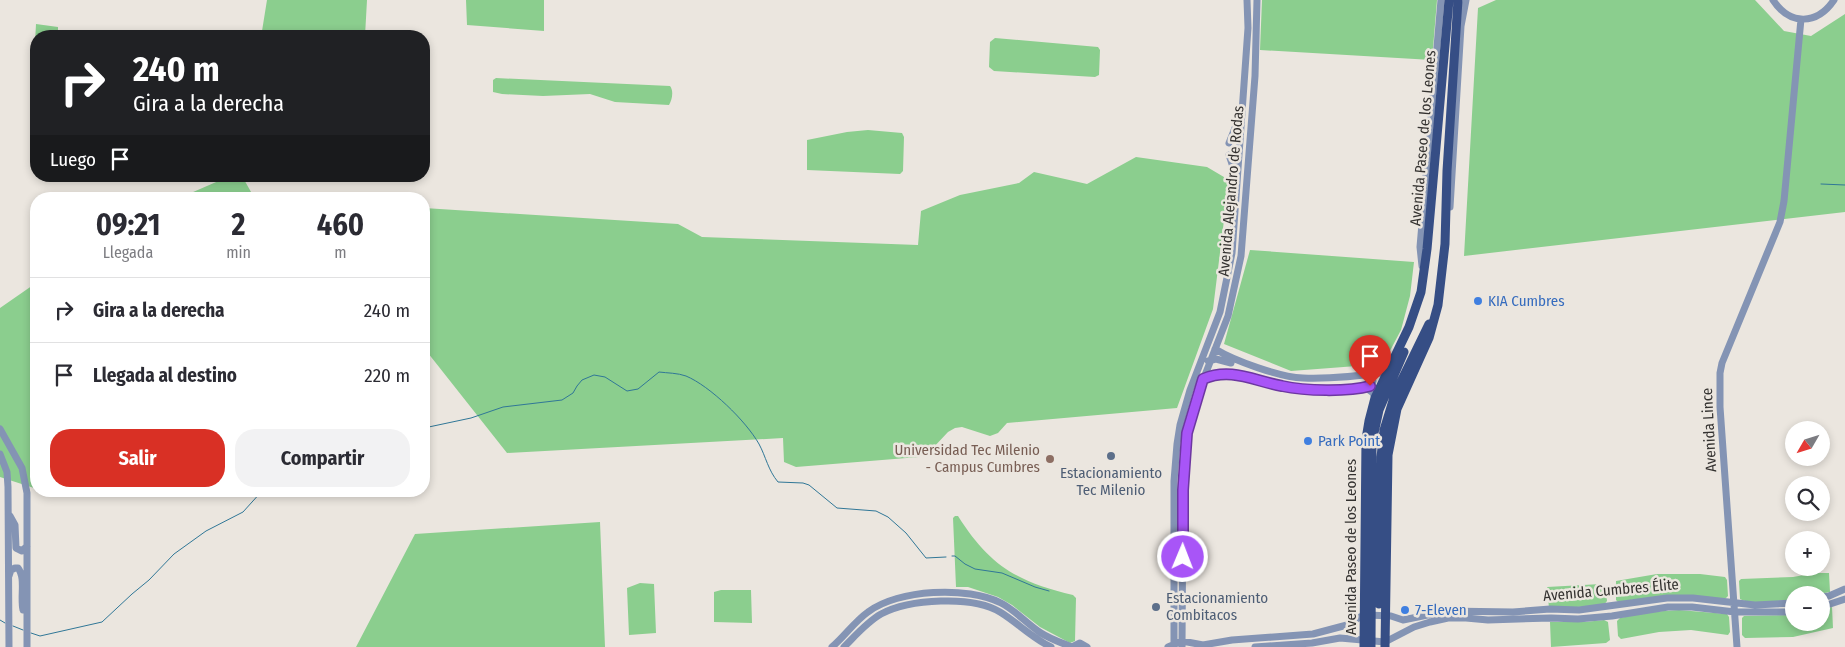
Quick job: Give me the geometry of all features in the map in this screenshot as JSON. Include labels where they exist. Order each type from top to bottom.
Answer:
[{"type":"main road","name":"Avenida Paseo de los Leones","points":[[1383,645],[1387,465],[1391,436],[1397,408],[1429,338],[1437,310],[1445,244],[1449,0]]},
{"type":"main road","name":"Avenida Paseo de los Leones","points":[[1366,645],[1364,590],[1366,439],[1375,398],[1409,327],[1421,292],[1458,0]]},
{"type":"main road","points":[[1383,645],[1380,487],[1384,430],[1395,394],[1437,310]]},
{"type":"main road","points":[[1366,645],[1372,442],[1379,410],[1404,351],[1409,327]]},
{"type":"main road","points":[[1364,590],[1369,596],[1373,597],[1385,595]]},
{"type":"street","name":"Avenida Alejandro de Rodas","points":[[1172,646],[1174,481],[1180,425],[1199,365],[1220,312],[1232,253],[1248,28],[1247,0]]},
{"type":"street","name":"Avenida Alejandro de Rodas","points":[[1182,644],[1183,490],[1187,433],[1203,379],[1228,316],[1241,256],[1256,76],[1257,0]]},
{"type":"street","name":"Avenida Paseo de los Leones","points":[[1423,278],[1420,247],[1441,0]]},
{"type":"street","name":"Avenida Paseo de los Leones","points":[[1445,244],[1450,212],[1461,26],[1466,0]]},
{"type":"street","points":[[1773,0],[1786,15],[1801,19],[1814,18],[1822,14],[1834,0]]},
{"type":"street","points":[[1439,23],[1444,17],[1451,15],[1458,19],[1461,26]]},
{"type":"street","name":"Avenida Lince","points":[[1737,647],[1720,407],[1720,373],[1722,363],[1780,222],[1784,201],[1801,19]]},
{"type":"street","points":[[1231,143],[1242,104]]},
{"type":"street","points":[[1230,154],[1238,184]]},
{"type":"street","points":[[1215,349],[1248,364],[1284,375],[1309,378],[1388,372]]},
{"type":"street","points":[[1199,365],[1211,360],[1220,359],[1231,363],[1248,364]]},
{"type":"street","points":[[1228,373],[1225,366],[1227,363],[1231,363]]},
{"type":"street","points":[[1203,379],[1214,374],[1228,373],[1287,387],[1332,389],[1372,385],[1374,381],[1368,375]]},
{"type":"street","points":[[1332,389],[1334,382],[1344,379],[1345,376]]},
{"type":"street","points":[[1309,378],[1325,381],[1324,389]]},
{"type":"street","points":[[1365,387],[1371,391],[1375,398]]},
{"type":"street","points":[[0,430],[22,468],[28,500],[26,647]]},
{"type":"street","points":[[0,454],[7,472],[9,647]]},
{"type":"street","points":[[1174,481],[1179,483],[1183,490]]},
{"type":"street","points":[[8,513],[15,526],[16,548],[22,551],[27,546]]},
{"type":"street","points":[[8,577],[13,568],[20,570],[22,604],[26,620]]},
{"type":"street","points":[[1830,594],[1842,590],[1843,599],[1830,604]]},
{"type":"street","points":[[832,647],[868,612],[878,605],[926,592],[965,593],[989,597],[1003,604],[1042,633],[1072,647],[1080,643],[1087,647]]},
{"type":"street","name":"Avenida Cumbres Élite","points":[[1182,644],[1203,646],[1232,640],[1313,634],[1347,625],[1364,616],[1385,616],[1404,620],[1447,611],[1579,610],[1667,598],[1693,598],[1755,605],[1785,603]]},
{"type":"street","points":[[844,647],[865,626],[884,613],[910,605],[962,600],[985,605],[1000,612],[1050,647]]},
{"type":"street","name":"Avenida Cumbres Élite","points":[[1383,645],[1414,627],[1448,618],[1488,620],[1578,619],[1612,616],[1668,607],[1692,607],[1735,612],[1785,613]]},
{"type":"street","points":[[1255,647],[1312,643],[1340,638],[1366,645],[1383,645]]},
{"type":"street","points":[[1172,646],[1182,644]]},
{"type":"green space","points":[[267,0],[367,0],[365,30],[262,30]]},
{"type":"green space","points":[[466,0],[544,0],[544,31],[467,25]]},
{"type":"green space","points":[[1262,0],[1437,0],[1432,60],[1260,50]]},
{"type":"green space","points":[[1496,0],[1755,0],[1784,31],[1811,36],[1845,14],[1845,212],[1464,256],[1478,8]]},
{"type":"green space","points":[[36,24],[58,27],[58,30],[36,30]]},
{"type":"green space","points":[[995,38],[1098,47],[1100,50],[1099,75],[1095,77],[994,71],[989,67],[990,42]]},
{"type":"green space","points":[[496,78],[670,86],[672,96],[669,105],[615,102],[590,94],[543,96],[502,94],[493,92],[493,80]]},
{"type":"green space","points":[[868,130],[902,133],[904,137],[903,171],[900,174],[807,170],[807,140]]},
{"type":"green space","points":[[1136,157],[1207,167],[1229,180],[1213,309],[1177,408],[1007,423],[998,433],[990,436],[962,427],[955,428],[948,432],[932,449],[919,457],[796,467],[784,462],[783,438],[507,453],[430,356],[430,208],[678,224],[702,237],[918,245],[921,211],[960,195],[1019,183],[1034,172],[1087,184]]},
{"type":"green space","points":[[216,182],[245,182],[251,192],[193,192]]},
{"type":"green space","points":[[1250,250],[1414,262],[1410,296],[1401,330],[1383,364],[1291,371],[1224,344]]},
{"type":"green space","points":[[30,287],[30,487],[0,477],[0,308]]},
{"type":"green space","points":[[958,516],[981,547],[1006,569],[1036,584],[1073,595],[1076,598],[1075,641],[1070,643],[1040,627],[1012,605],[998,597],[968,587],[956,587],[953,518]]},
{"type":"green space","points":[[600,522],[605,647],[356,647],[415,534]]},
{"type":"green space","points":[[1657,574],[1700,574],[1725,577],[1727,580],[1728,596],[1725,599],[1671,597],[1618,602],[1616,600],[1616,581]]},
{"type":"green space","points":[[1829,576],[1830,586],[1785,586],[1785,600],[1751,602],[1740,599],[1739,581],[1741,579]]},
{"type":"green space","points":[[640,583],[654,584],[656,633],[629,635],[627,588]]},
{"type":"green space","points":[[1601,584],[1606,588],[1607,601],[1603,606],[1549,608],[1547,587]]},
{"type":"green space","points":[[721,590],[751,590],[752,623],[714,622],[714,592]]},
{"type":"green space","points":[[1832,607],[1833,628],[1830,629],[1830,608]]},
{"type":"green space","points":[[1679,610],[1727,614],[1730,632],[1728,635],[1691,630],[1659,632],[1621,639],[1618,636],[1617,621],[1620,618],[1649,612]]},
{"type":"green space","points":[[1785,615],[1785,631],[1820,631],[1793,637],[1745,638],[1742,635],[1742,618],[1744,616]]},
{"type":"green space","points":[[1604,620],[1608,622],[1610,640],[1606,643],[1551,647],[1550,622]]},
{"type":"waterway","points":[[1821,184],[1845,185]]},
{"type":"waterway","points":[[430,427],[471,418],[503,407],[562,400],[573,393],[582,380],[594,375],[605,377],[627,391],[638,389],[659,372],[683,375],[706,388],[737,415],[759,444],[769,468],[778,482],[809,485],[837,508],[876,511],[888,517],[906,533],[926,558],[946,557]]},
{"type":"waterway","points":[[31,633],[40,636],[102,622],[149,580],[174,554],[206,531],[243,512],[257,497]]},
{"type":"waterway","points":[[952,556],[975,569],[1002,573],[1049,591]]},
{"type":"waterway","points":[[0,620],[5,623]]},
{"type":"waterway","points":[[13,626],[23,630]]},
{"type":"place","name":"KIA Cumbres","points":[[1478,301]]},
{"type":"place","name":"Park Point","points":[[1308,441]]},
{"type":"place","name":"Estacionamiento Tec Milenio","points":[[1111,456]]},
{"type":"place","name":"Universidad Tec Milenio - Campus Cumbres","points":[[1050,459]]},
{"type":"place","name":"Estacionamiento Combitacos","points":[[1156,607]]},
{"type":"place","name":"7-Eleven","points":[[1405,610]]},
{"type":"route","points":[[1183,557],[1183,490],[1187,433],[1203,379],[1214,374],[1228,373],[1293,388],[1324,389],[1370,386]]}]
